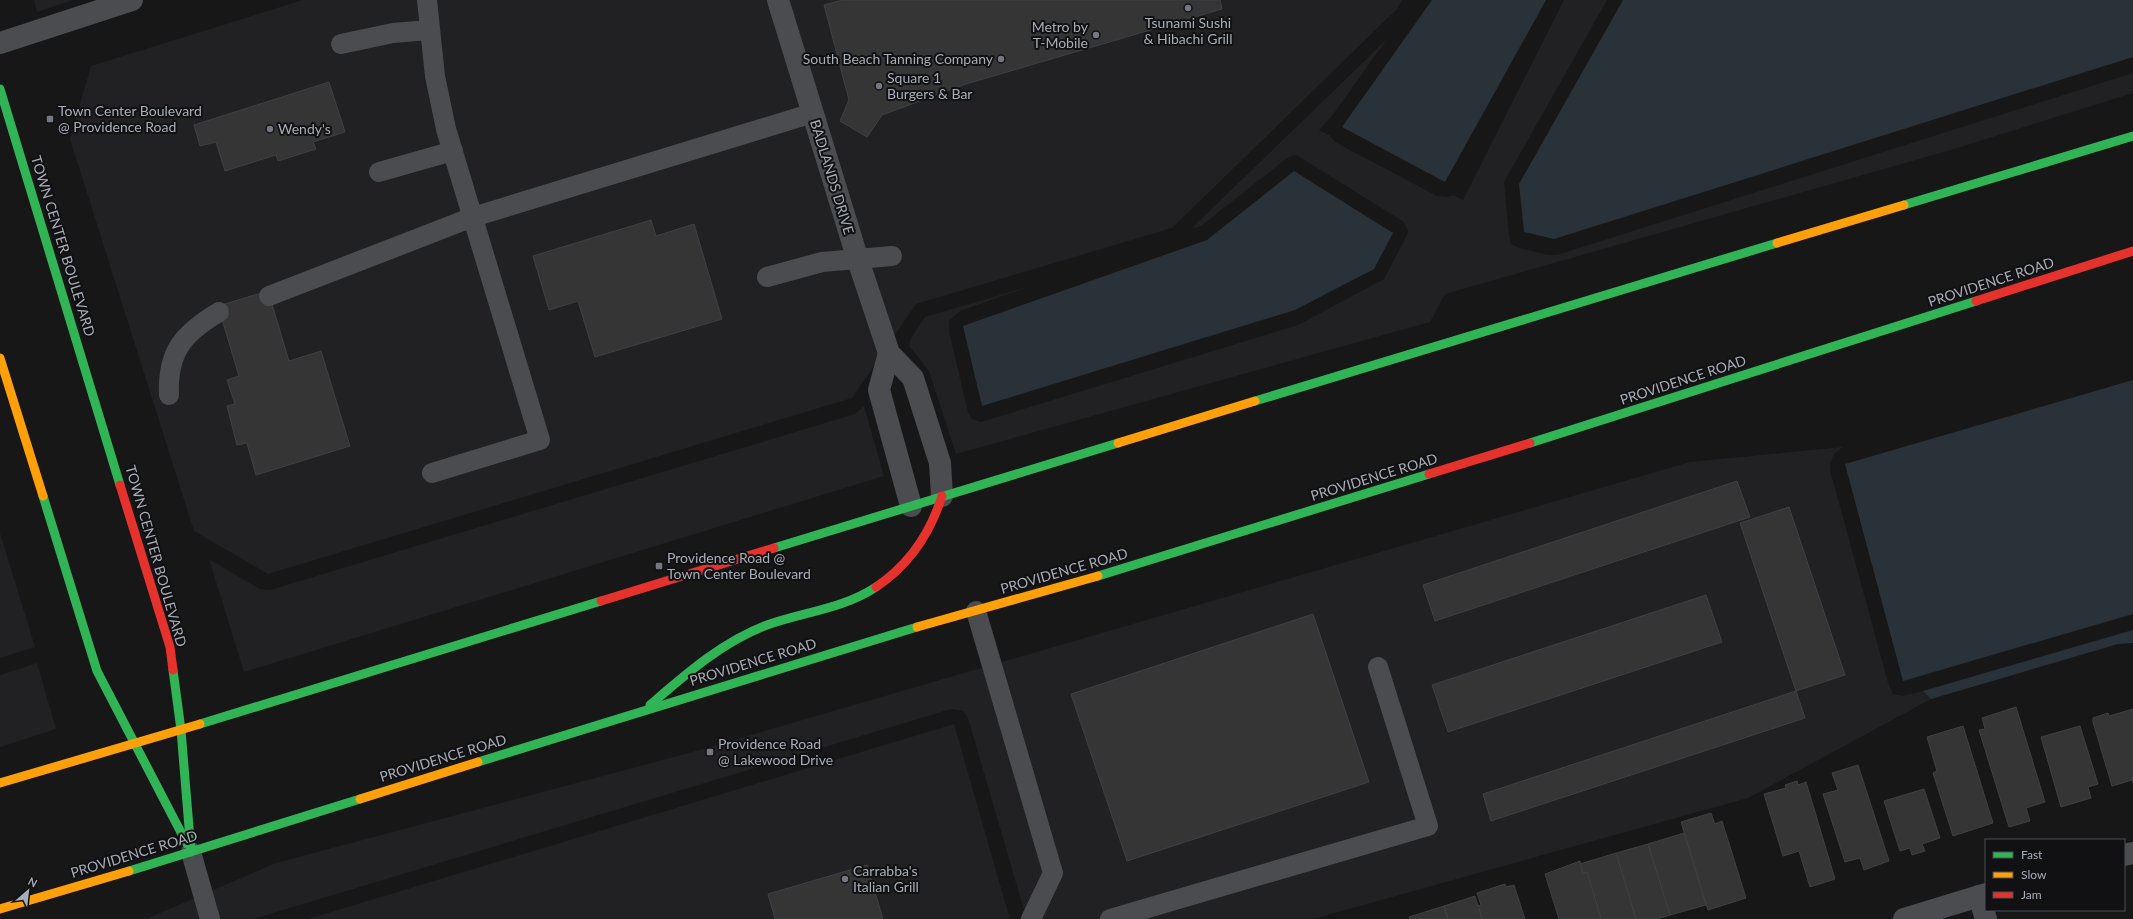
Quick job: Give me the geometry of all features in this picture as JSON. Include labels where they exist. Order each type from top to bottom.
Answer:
[{"type":"main road","name":"TOWN CENTER BOULEVARD","points":[[0,89],[170,647],[181,730],[192,852]]},
{"type":"main road","points":[[0,783],[135,744],[942,496],[2133,136]]},
{"type":"main road","name":"PROVIDENCE ROAD","points":[[0,909],[192,852],[645,710],[976,611],[1069,585],[1543,440],[2133,251]]},
{"type":"main road","points":[[0,358],[97,671],[192,852]]},
{"type":"main road","points":[[645,710],[680,678],[718,650],[737,639],[757,629],[854,599],[885,581],[910,558],[925,538],[936,518],[942,496]]},
{"type":"street","points":[[0,43],[132,0]]},
{"type":"street","name":"BADLANDS DRIVE","points":[[778,0],[858,260],[889,353],[913,378],[940,463],[942,496]]},
{"type":"street","points":[[889,353],[879,390],[911,506]]},
{"type":"street","points":[[1904,919],[1983,895],[1986,919]]},
{"type":"lane","points":[[427,0],[434,76],[453,151],[540,440],[432,473]]},
{"type":"lane","points":[[341,44],[393,33],[429,30]]},
{"type":"lane","points":[[269,296],[473,217],[813,113]]},
{"type":"lane","points":[[379,172],[453,151]]},
{"type":"lane","points":[[767,277],[822,262],[892,256]]},
{"type":"lane","points":[[169,395],[170,369],[176,350],[197,326],[219,312]]},
{"type":"lane","points":[[976,611],[1053,873],[1030,919]]},
{"type":"lane","points":[[1110,919],[1428,826],[1378,667]]},
{"type":"lane","points":[[192,852],[210,919]]},
{"type":"shaded area","points":[[34,0],[73,0],[37,12]]},
{"type":"shaded area","points":[[303,0],[1402,0],[1397,9],[1172,228],[916,304],[852,398],[268,574],[194,531],[70,139],[91,66]]},
{"type":"shaded area","points":[[1432,0],[1546,0],[1445,182],[1342,127]]},
{"type":"shaded area","points":[[1564,0],[1607,0],[1504,182],[1511,244],[1519,248],[1549,255],[1557,255],[2133,73],[2133,93],[1954,149],[1445,294],[1430,322],[956,454],[929,371],[909,346],[911,338],[925,317],[1031,286],[960,311],[949,321],[949,332],[968,412],[972,419],[981,422],[1298,325],[1384,279],[1407,235],[1408,231],[1404,222],[1298,156],[1294,155],[1286,159],[1201,226],[1191,229],[1387,39],[1332,116],[1319,130],[1329,135],[1335,142],[1437,196],[1447,197],[1453,195],[1463,200]]},
{"type":"shaded area","points":[[1623,0],[2133,0],[2133,57],[1554,239],[1524,232],[1519,184]]},
{"type":"shaded area","points":[[1294,171],[1393,233],[1374,269],[1295,310],[982,406],[963,326],[1207,240]]},
{"type":"shaded area","points":[[2133,380],[2133,614],[1903,681],[1845,464]]},
{"type":"shaded area","points":[[864,406],[884,476],[244,672],[209,559],[260,589],[270,590],[855,414]]},
{"type":"shaded area","points":[[1843,447],[1834,454],[1830,464],[1830,470],[1889,686],[1893,694],[1902,696],[1923,691],[1931,699],[1748,798],[1313,919],[1023,919],[1024,910],[968,718],[963,711],[951,709],[253,919],[146,919],[276,863],[689,753],[1690,462]]},
{"type":"shaded area","points":[[0,533],[35,647],[0,658]]},
{"type":"shaded area","points":[[2133,630],[2133,643],[2118,644],[1931,699],[1923,691]]},
{"type":"shaded area","points":[[37,663],[56,729],[0,747],[0,675]]},
{"type":"shaded area","points":[[954,724],[1009,916],[1008,919],[308,919]]},
{"type":"building","points":[[842,0],[1220,0],[1222,9],[966,84],[882,115],[867,137],[840,121],[849,100],[824,5]]},
{"type":"building","name":"Wendy's","points":[[329,82],[345,132],[313,142],[316,149],[278,161],[276,155],[225,171],[216,142],[200,146],[194,125]]},
{"type":"building","points":[[651,220],[656,236],[694,224],[722,319],[595,357],[578,301],[549,310],[533,256]]},
{"type":"building","points":[[268,291],[289,361],[321,351],[350,446],[256,475],[247,443],[237,445],[227,406],[235,404],[227,380],[239,376],[218,306]]},
{"type":"building","points":[[1737,481],[1750,517],[1435,621],[1423,585]]},
{"type":"building","points":[[1789,507],[1845,675],[1796,691],[1740,523]]},
{"type":"building","points":[[1706,595],[1722,642],[1448,732],[1432,685]]},
{"type":"building","points":[[1313,614],[1369,782],[1127,861],[1071,694]]},
{"type":"building","points":[[1796,691],[1805,718],[1491,821],[1483,794]]},
{"type":"building","points":[[2016,707],[2045,802],[2026,808],[2030,821],[2009,827],[1979,730],[1985,729],[1982,718]]},
{"type":"building","points":[[2133,709],[2133,783],[2132,780],[2112,786],[2093,718],[2108,713],[2109,716]]},
{"type":"building","points":[[1963,726],[1993,823],[1953,836],[1933,773],[1937,771],[1927,737]]},
{"type":"building","points":[[2080,726],[2098,784],[2088,787],[2091,798],[2061,807],[2041,737]]},
{"type":"building","points":[[1858,765],[1889,861],[1864,870],[1860,858],[1845,862],[1823,794],[1838,790],[1832,773]]},
{"type":"building","points":[[1797,781],[1798,785],[1806,782],[1835,879],[1810,887],[1799,851],[1783,856],[1764,794],[1786,788],[1785,785]]},
{"type":"building","points":[[1924,789],[1940,838],[1922,844],[1925,851],[1912,855],[1910,848],[1900,851],[1884,801]]},
{"type":"building","points":[[1711,813],[1715,824],[1722,821],[1746,898],[1708,910],[1681,822]]},
{"type":"building","points":[[1684,833],[1706,905],[1670,915],[1648,844]]},
{"type":"building","points":[[1648,844],[1670,915],[1658,919],[1636,919],[1616,853]]},
{"type":"building","points":[[1616,853],[1636,919],[1601,919],[1587,872],[1583,874],[1580,864]]},
{"type":"building","points":[[1580,861],[1583,874],[1587,872],[1601,919],[1559,919],[1545,874]]},
{"type":"building","name":"Carrabba's Italian Grill","points":[[867,865],[883,919],[775,919],[768,894]]},
{"type":"building","points":[[1505,884],[1506,887],[1514,885],[1525,919],[1482,919],[1478,906],[1481,905],[1477,893]]},
{"type":"building","points":[[1475,896],[1482,919],[1448,919],[1444,906]]},
{"type":"building","points":[[1444,906],[1448,919],[1410,919],[1409,917]]},
{"type":"traffic: fast","points":[[0,89],[120,485]]},
{"type":"traffic: fast","points":[[1904,205],[2133,136]]},
{"type":"traffic: fast","points":[[1255,401],[1777,243]]},
{"type":"traffic: fast","points":[[1530,443],[1976,301]]},
{"type":"traffic: fast","points":[[774,548],[1118,443]]},
{"type":"traffic: fast","points":[[1098,576],[1429,474]]},
{"type":"traffic: fast","points":[[43,496],[97,671],[187,844]]},
{"type":"traffic: fast","points":[[650,705],[705,660],[735,640],[767,625],[837,605],[876,587]]},
{"type":"traffic: fast","points":[[200,724],[601,601]]},
{"type":"traffic: fast","points":[[478,762],[917,627]]},
{"type":"traffic: fast","points":[[173,670],[181,730],[191,852]]},
{"type":"traffic: fast","points":[[129,871],[360,799]]},
{"type":"traffic: slow","points":[[1777,243],[1904,205]]},
{"type":"traffic: slow","points":[[0,358],[43,496]]},
{"type":"traffic: slow","points":[[1118,443],[1255,401]]},
{"type":"traffic: slow","points":[[917,627],[1098,576]]},
{"type":"traffic: slow","points":[[0,783],[200,724]]},
{"type":"traffic: slow","points":[[360,799],[478,762]]},
{"type":"traffic: slow","points":[[0,909],[129,871]]},
{"type":"traffic: jam","points":[[1976,301],[2133,251]]},
{"type":"traffic: jam","points":[[1429,474],[1530,443]]},
{"type":"traffic: jam","points":[[120,485],[170,647],[173,670]]},
{"type":"traffic: jam","points":[[876,587],[899,569],[917,548],[925,536],[942,496]]},
{"type":"traffic: jam","points":[[601,601],[774,548]]},
{"type":"place","name":"Tsunami Sushi & Hibachi Grill","points":[[1188,8]]},
{"type":"place","name":"Metro by T-Mobile","points":[[1096,35]]},
{"type":"place","name":"South Beach Tanning Company","points":[[1001,59]]},
{"type":"place","name":"Square 1 Burgers & Bar","points":[[879,86]]},
{"type":"place","name":"Town Center Boulevard @ Providence Road","points":[[50,119]]},
{"type":"place","name":"Wendy's","points":[[270,129]]},
{"type":"place","name":"Providence Road @ Town Center Boulevard","points":[[659,566]]},
{"type":"place","name":"Providence Road @ Lakewood Drive","points":[[710,752]]},
{"type":"place","name":"Carrabba's Italian Grill","points":[[845,879]]}]
